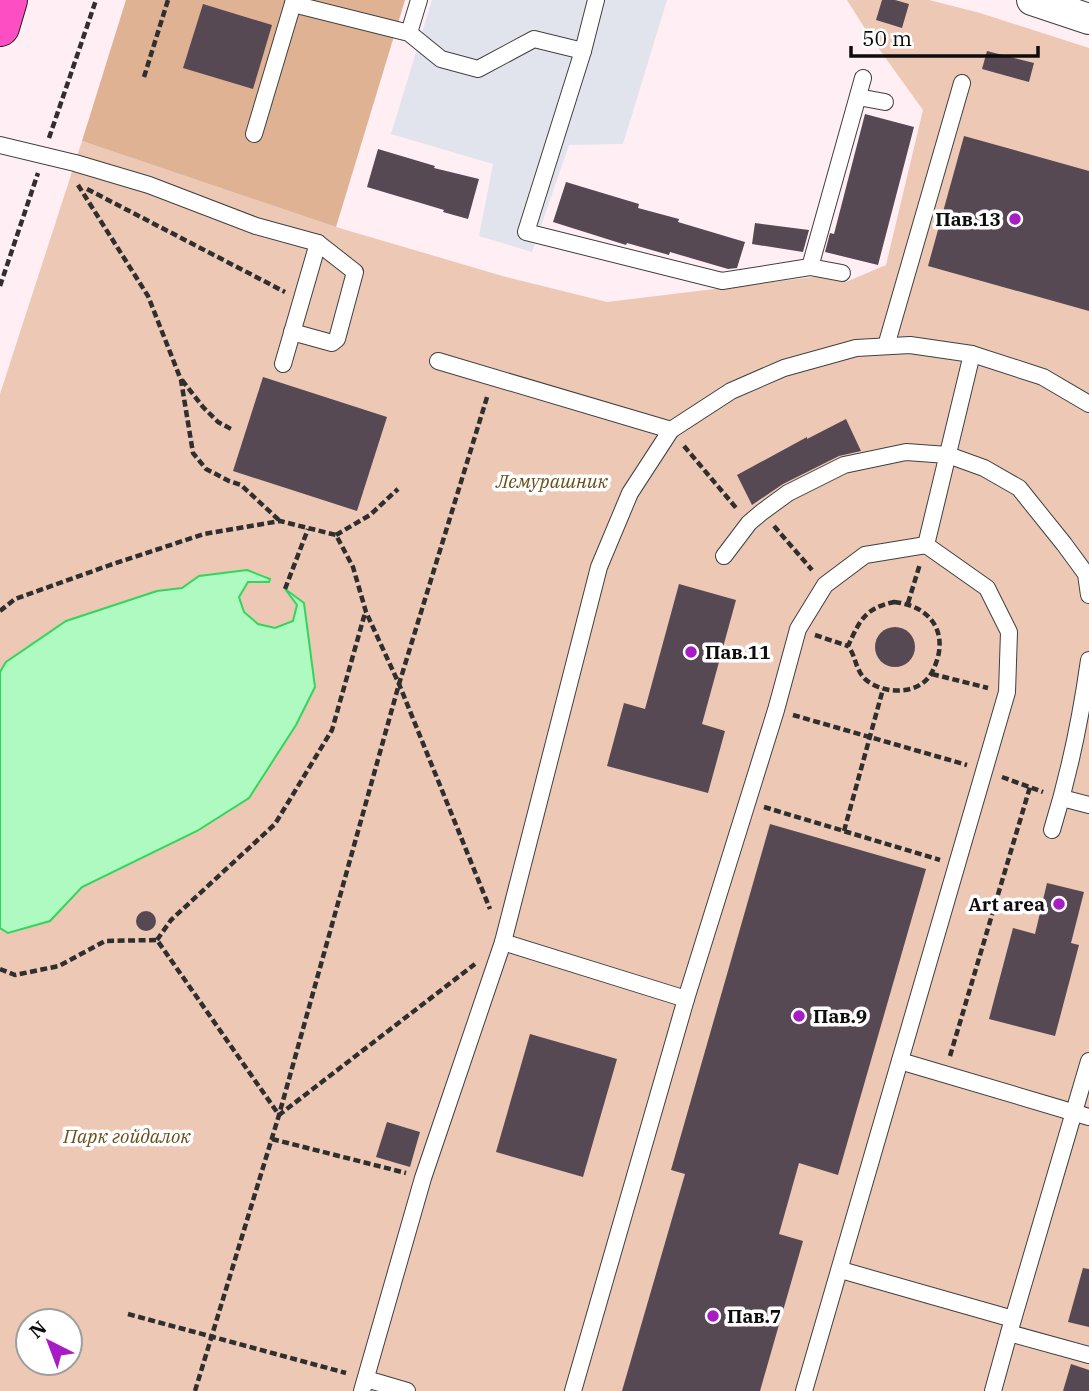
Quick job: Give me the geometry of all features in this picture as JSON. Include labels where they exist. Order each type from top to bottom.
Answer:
[{"type":"highway","points":[[0,27],[8,0]]},
{"type":"street","points":[[1031,0],[1086,12]]},
{"type":"lane","points":[[409,33],[419,0]]},
{"type":"lane","points":[[596,0],[583,51],[526,232],[722,281],[810,267],[842,273]]},
{"type":"lane","points":[[254,134],[294,2],[409,33],[441,59],[478,69],[534,39],[583,51]]},
{"type":"lane","points":[[810,267],[863,78]]},
{"type":"lane","points":[[886,346],[962,83]]},
{"type":"lane","points":[[858,97],[886,102]]},
{"type":"lane","points":[[0,145],[75,163],[149,186],[256,226],[318,243],[355,272],[337,339],[332,343],[292,332]]},
{"type":"lane","points":[[283,364],[318,243]]},
{"type":"lane","points":[[407,1391],[364,1385],[423,1178],[503,942],[599,567],[630,493],[671,430],[731,391],[784,368],[856,348],[886,346],[910,345],[972,354],[1043,377],[1089,404]]},
{"type":"lane","points":[[926,545],[972,354]]},
{"type":"lane","points":[[438,361],[671,430]]},
{"type":"lane","points":[[724,556],[749,523],[762,512],[788,493],[844,465],[906,452],[947,455],[984,468],[1019,488],[1086,574],[1089,595]]},
{"type":"lane","points":[[573,1391],[686,999],[776,710],[798,629],[825,585],[865,555],[926,545],[987,588],[1009,632],[1007,692],[804,1391]]},
{"type":"lane","points":[[1052,830],[1062,799],[1089,660]]},
{"type":"lane","points":[[1062,799],[1089,805]]},
{"type":"lane","points":[[503,942],[686,999]]},
{"type":"lane","points":[[900,1061],[1082,1115]]},
{"type":"lane","points":[[993,1391],[1011,1326],[1082,1115],[1089,1061]]},
{"type":"lane","points":[[841,1270],[1011,1326],[1089,1355]]},
{"type":"path","points":[[144,77],[168,0]]},
{"type":"path","points":[[75,163],[78,185],[148,296],[181,380],[193,453],[206,469],[241,485],[280,521]]},
{"type":"path","points":[[78,185],[301,300]]},
{"type":"path","points":[[195,1391],[279,1115],[399,684],[494,377]]},
{"type":"path","points":[[181,380],[218,422],[233,430]]},
{"type":"path","points":[[671,430],[749,523]]},
{"type":"path","points":[[0,611],[15,599],[204,534],[280,521],[336,535],[370,514],[398,489]]},
{"type":"path","points":[[762,512],[825,585]]},
{"type":"path","points":[[285,589],[308,528]]},
{"type":"path","points":[[279,1115],[503,942],[399,684],[366,612],[353,566],[336,535]]},
{"type":"path","points":[[908,603],[926,545]]},
{"type":"path","points":[[798,629],[848,646],[852,650],[855,665],[864,678],[876,687],[891,691],[906,690],[921,684],[932,674],[941,645],[931,618],[908,603],[894,602],[868,612],[859,622],[848,646]]},
{"type":"path","points":[[157,940],[171,920],[275,824],[332,730],[366,612]]},
{"type":"path","points":[[932,674],[1007,692]]},
{"type":"path","points":[[844,831],[883,689]]},
{"type":"path","points":[[776,710],[985,771],[1062,799]]},
{"type":"path","points":[[944,1074],[1030,787]]},
{"type":"path","points":[[747,802],[957,865]]},
{"type":"path","points":[[157,940],[279,1115]]},
{"type":"path","points":[[0,969],[15,975],[59,967],[106,941],[157,940]]},
{"type":"path","points":[[271,1139],[423,1178]]},
{"type":"path","points":[[128,1314],[364,1385]]},
{"type":"shaded area","points":[[126,0],[405,0],[336,227],[82,141]]},
{"type":"shaded area","points":[[432,0],[667,0],[623,144],[569,145],[532,252],[479,236],[493,164],[391,134]]},
{"type":"shaded area","points":[[247,570],[270,579],[269,582],[248,582],[239,597],[244,612],[258,624],[275,628],[293,621],[297,605],[285,589],[304,603],[315,687],[296,725],[249,798],[197,831],[82,887],[50,921],[8,933],[0,928],[0,672],[6,662],[66,621],[157,591],[182,588],[199,576]]},
{"type":"green space","points":[[847,0],[929,0],[980,13],[1089,48],[1089,1391],[0,1391],[0,394],[82,141],[336,227],[506,277],[607,302],[821,276],[846,282],[886,265],[923,110]]},
{"type":"building","points":[[882,0],[909,4],[902,28],[876,20]]},
{"type":"building","points":[[203,4],[272,25],[253,89],[183,68]]},
{"type":"building","points":[[987,51],[1034,63],[1029,82],[982,69]]},
{"type":"building","points":[[865,114],[914,127],[878,265],[825,252],[830,233],[834,234]]},
{"type":"building","name":"Пав.13","points":[[964,136],[1089,171],[1089,311],[928,266]]},
{"type":"building","points":[[378,149],[435,166],[434,168],[479,179],[468,219],[367,187]]},
{"type":"building","points":[[566,182],[639,204],[638,208],[745,242],[737,268],[728,269],[670,252],[669,255],[627,243],[626,245],[553,222]]},
{"type":"building","points":[[755,223],[809,230],[803,252],[752,244]]},
{"type":"building","points":[[263,377],[387,417],[357,511],[233,471]]},
{"type":"building","points":[[846,419],[861,451],[839,456],[783,484],[752,505],[737,475]]},
{"type":"building","name":"Пав.11","points":[[679,584],[736,600],[702,724],[725,731],[708,793],[607,766],[624,703],[645,709]]},
{"type":"building","points":[[895,627],[903,628],[909,633],[914,639],[914,655],[909,661],[903,666],[895,667],[887,666],[881,661],[876,655],[875,647],[876,639],[881,633],[887,628]]},
{"type":"building","name":"Пав.9","points":[[770,824],[926,869],[838,1175],[799,1163],[779,1234],[803,1241],[760,1391],[622,1391],[685,1174],[671,1170]]},
{"type":"building","points":[[1047,883],[1084,892],[1071,943],[1079,945],[1055,1036],[989,1019],[1013,928],[1035,934]]},
{"type":"building","points":[[146,911],[153,914],[156,921],[153,928],[146,931],[139,928],[136,921],[139,914]]},
{"type":"building","points":[[530,1034],[617,1059],[583,1177],[496,1152]]},
{"type":"building","points":[[387,1122],[420,1132],[410,1167],[376,1157]]},
{"type":"building","points":[[1083,1268],[1089,1269],[1089,1327],[1068,1322]]},
{"type":"building","points":[[1071,1364],[1089,1370],[1089,1391],[1063,1391]]},
{"type":"place","name":"Пав.13","points":[[1015,219]]},
{"type":"place","name":"Пав.11","points":[[691,652]]},
{"type":"place","name":"Art area","points":[[1059,904]]},
{"type":"place","name":"Пав.9","points":[[799,1016]]},
{"type":"place","name":"Пав.7","points":[[713,1316]]},
{"type":"park label","name":"Лемурашник","points":[[552,481]]},
{"type":"park label","name":"Парк гойдалок","points":[[127,1136]]}]
